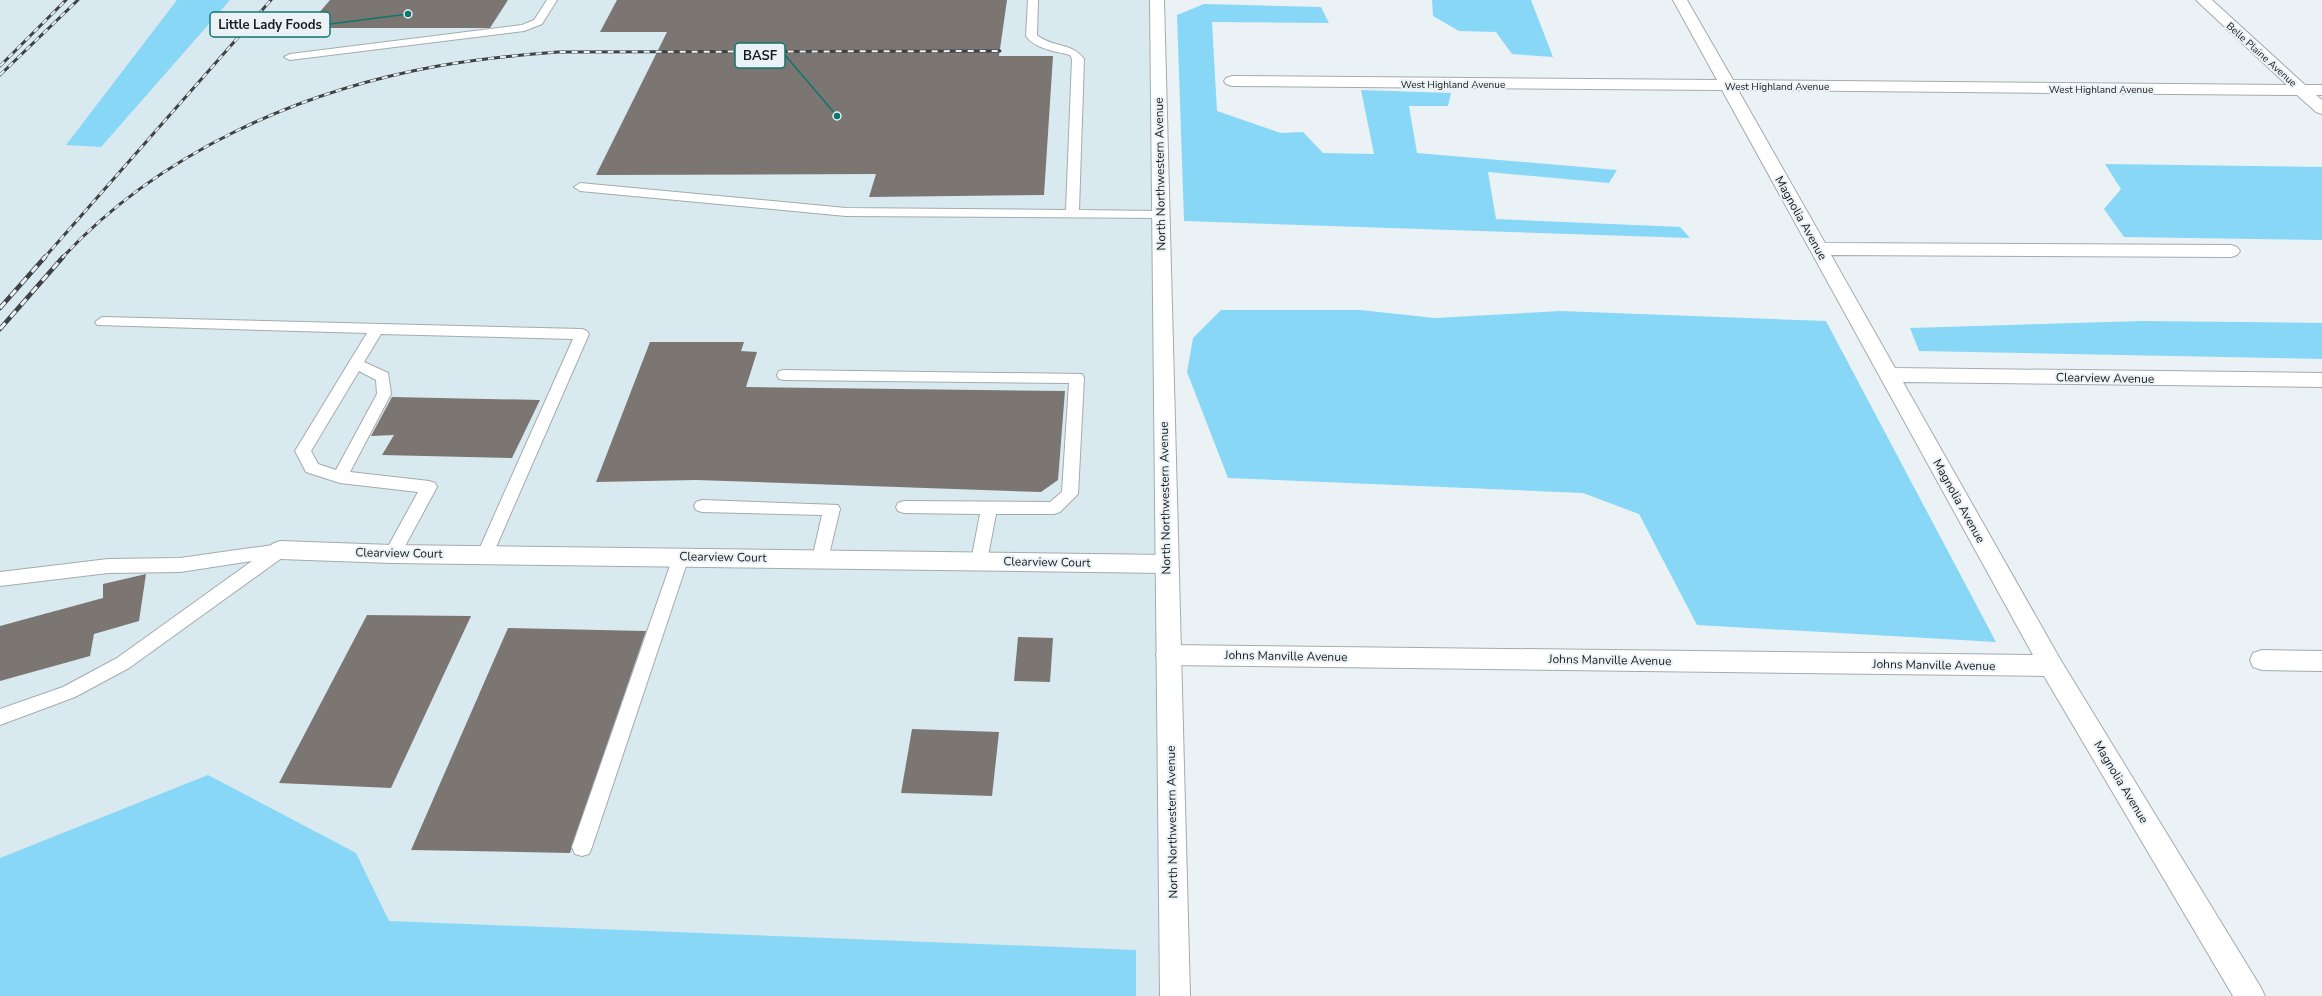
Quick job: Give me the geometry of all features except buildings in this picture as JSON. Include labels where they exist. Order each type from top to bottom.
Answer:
[{"type":"street","name":"North Northwestern Avenue","points":[[1157,0],[1175,996]]},
{"type":"street","name":"Magnolia Avenue","points":[[1680,0],[1888,376],[2051,666],[2250,996]]},
{"type":"street","name":"Belle Plaine Avenue","points":[[2203,0],[2322,109]]},
{"type":"street","name":"West Highland Avenue","points":[[1232,81],[2322,90]]},
{"type":"street","points":[[1818,249],[2231,251]]},
{"type":"street","name":"Clearview Avenue","points":[[1888,376],[2322,380]]},
{"type":"street","name":"Clearview Court","points":[[280,550],[392,554],[1167,564]]},
{"type":"street","name":"Johns Manville Avenue","points":[[1168,655],[2051,666]]},
{"type":"street","points":[[2262,660],[2322,661]]},
{"type":"lane","points":[[290,57],[524,28],[538,22],[552,0]]},
{"type":"lane","points":[[1033,0],[1031,36],[1039,43],[1074,53],[1078,59],[1072,214]]},
{"type":"lane","points":[[580,187],[846,212],[1160,215]]},
{"type":"lane","points":[[102,322],[582,334],[485,554]]},
{"type":"lane","points":[[377,329],[358,364],[303,451],[312,468],[340,477],[429,487],[392,554]]},
{"type":"lane","points":[[340,477],[384,394],[383,377],[358,364]]},
{"type":"lane","points":[[784,375],[1077,378],[1070,494],[1054,508],[904,507]]},
{"type":"lane","points":[[702,506],[832,509],[820,559]]},
{"type":"lane","points":[[979,561],[988,508]]},
{"type":"lane","points":[[0,579],[108,566],[180,565],[280,550]]},
{"type":"lane","points":[[0,717],[69,692],[123,663],[218,593],[280,550]]},
{"type":"lane","points":[[582,847],[681,557]]},
{"type":"shaded area","points":[[0,0],[1163,0],[1184,996],[0,996]]},
{"type":"shaded area","points":[[177,0],[230,0],[101,147],[66,145]]},
{"type":"shaded area","points":[[1432,0],[1531,0],[1553,57],[1512,54],[1496,32],[1459,31],[1433,16]]},
{"type":"shaded area","points":[[1204,4],[1321,7],[1329,23],[1212,22],[1217,111],[1281,133],[1303,132],[1323,153],[1374,154],[1361,90],[1451,93],[1448,106],[1409,106],[1417,153],[1617,170],[1609,183],[1488,172],[1496,219],[1680,227],[1690,238],[1184,221],[1177,15]]},
{"type":"shaded area","points":[[2105,164],[2322,167],[2322,240],[2124,237],[2104,209],[2121,189]]},
{"type":"shaded area","points":[[1221,310],[1360,310],[1435,318],[1560,311],[1826,321],[1996,642],[1697,625],[1639,514],[1583,493],[1228,478],[1187,372],[1193,338]]},
{"type":"shaded area","points":[[2142,321],[2322,323],[2322,359],[1919,351],[1910,328]]},
{"type":"shaded area","points":[[208,775],[356,853],[389,921],[1136,950],[1136,996],[0,996],[0,858]]},
{"type":"railway","points":[[0,66],[66,0]]},
{"type":"railway","points":[[0,75],[78,0]]},
{"type":"railway","points":[[44,258],[271,0]]},
{"type":"railway","points":[[63,257],[100,221],[142,187],[187,158],[234,132],[284,110],[334,92],[386,77],[468,61],[558,52],[1000,51]]},
{"type":"railway","points":[[0,308],[45,257]]},
{"type":"railway","points":[[0,329],[63,257]]},
{"type":"place","name":"Little Lady Foods","points":[[408,14]]},
{"type":"place","name":"BASF","points":[[837,116]]}]
